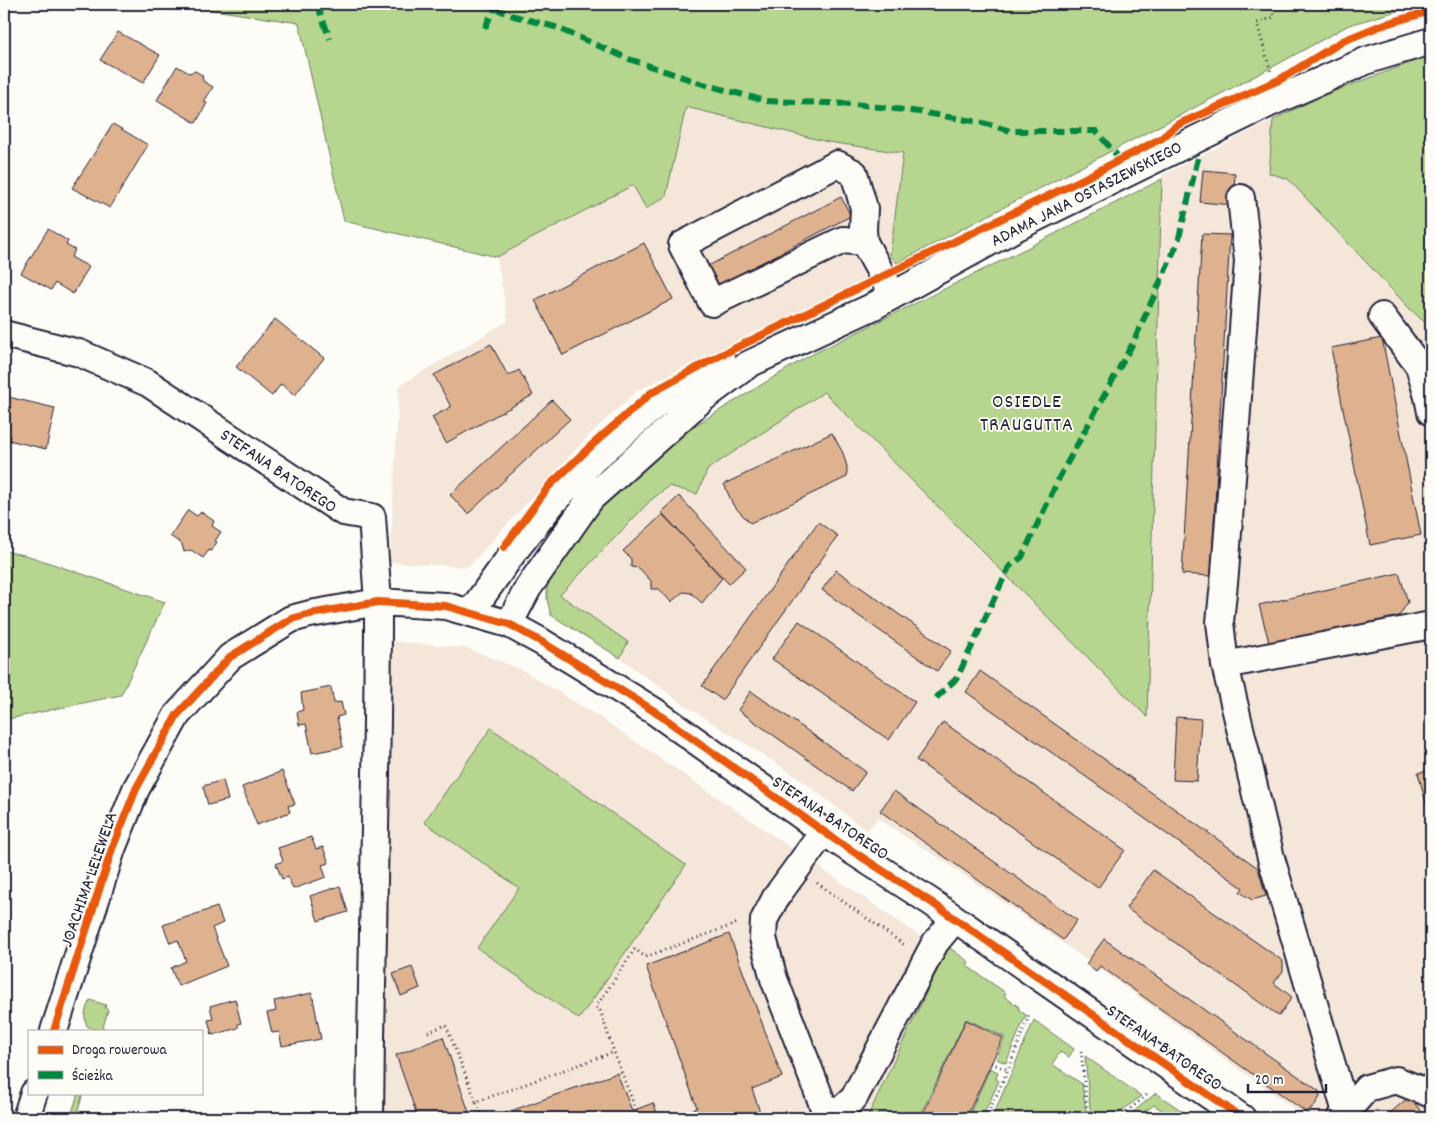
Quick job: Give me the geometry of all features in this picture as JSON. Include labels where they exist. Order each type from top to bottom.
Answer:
[{"type":"street","name":"ADAMA JANA OSTASZEWSKIEGO","points":[[509,624],[528,588],[591,498],[702,399],[749,364],[872,306],[1015,228],[1262,107],[1368,60],[1431,41]]},
{"type":"street","points":[[864,242],[843,240],[700,305],[682,245],[837,164],[854,173],[864,208],[864,242],[893,295]]},
{"type":"street","points":[[1241,198],[1248,261],[1220,622],[1226,665],[1271,858],[1344,1115]]},
{"type":"street","points":[[1382,316],[1419,366],[1430,402]]},
{"type":"street","name":"STEFANA BATOREGO","points":[[4,334],[79,353],[148,383],[343,512],[372,517],[378,602],[446,606],[471,612],[509,624],[540,641],[654,711],[824,831],[932,902],[1242,1118]]},
{"type":"street","name":"ADAMA JANA OSTASZEWSKIEGO","points":[[471,612],[512,554],[554,501],[593,460],[658,404],[722,366],[749,364]]},
{"type":"street","points":[[370,1118],[378,721],[378,602]]},
{"type":"street","name":"JOACHIMA LELEWELA","points":[[54,1030],[112,849],[136,789],[177,715],[230,657],[291,619],[378,602]]},
{"type":"street","points":[[1226,665],[1429,632]]},
{"type":"street","points":[[824,831],[776,897],[764,920],[763,938],[774,979],[828,1118]]},
{"type":"street","points":[[832,1118],[854,1098],[935,943],[955,919]]},
{"type":"street","points":[[1344,1115],[1367,1088],[1396,1080],[1431,1094]]},
{"type":"street","points":[[26,1118],[34,1094]]},
{"type":"path","points":[[1270,4],[1274,17],[1256,23],[1271,73],[1275,76]]},
{"type":"path","points":[[796,869],[910,949]]},
{"type":"path","points":[[636,1110],[600,1010],[596,1007],[635,949],[645,958],[747,919]]},
{"type":"path","points":[[986,1118],[1008,1070],[1029,1012]]},
{"type":"path","points":[[428,1032],[446,1026],[482,1118]]},
{"type":"path","points":[[1081,1051],[1088,1118]]},
{"type":"path","points":[[476,1102],[614,1052]]},
{"type":"path","points":[[991,1063],[1008,1070]]},
{"type":"path","points":[[1119,1118],[1148,1094]]},
{"type":"path","points":[[968,1113],[979,1118]]},
{"type":"shaded area","points":[[686,107],[828,142],[903,153],[890,255],[897,263],[638,390],[590,434],[468,567],[390,562],[399,386],[508,321],[497,257],[633,184],[666,196]]},
{"type":"shaded area","points":[[1273,120],[1269,173],[1288,179],[1410,309],[1431,328],[1431,1118],[1344,1118],[1347,1092],[1328,1118],[1307,1118],[1090,962],[945,862],[877,818],[867,831],[799,778],[683,704],[620,658],[628,642],[560,596],[651,500],[669,486],[697,494],[708,469],[824,392],[1147,717],[1162,175]]},
{"type":"shaded area","points":[[389,641],[466,648],[520,669],[598,716],[945,953],[867,1118],[384,1118],[381,995]]},
{"type":"green space","points":[[175,4],[1421,4],[1349,25],[897,263],[890,255],[903,153],[828,142],[686,107],[666,196],[646,209],[633,185],[497,257],[344,221],[299,23]]},
{"type":"green space","points":[[1431,55],[1431,328],[1410,309],[1288,179],[1269,173],[1273,120],[1319,97]]},
{"type":"green space","points":[[1162,179],[1147,717],[824,392],[708,469],[697,494],[669,486],[651,500],[560,595],[628,642],[620,658],[551,615],[547,599],[547,581],[577,531],[650,457],[699,423],[805,358]]},
{"type":"green space","points":[[4,551],[29,556],[165,602],[121,695],[4,720]]},
{"type":"green space","points":[[491,728],[686,865],[579,1019],[477,948],[519,888],[424,822]]},
{"type":"green space","points":[[943,943],[969,962],[967,966],[1006,993],[1004,996],[1026,1015],[1006,1063],[996,1059],[1005,1037],[966,1019],[919,1118],[867,1118],[945,953],[938,949]]},
{"type":"green space","points":[[90,1000],[106,1005],[105,1008],[108,1010],[102,1030],[96,1030],[87,1026],[85,1013]]},
{"type":"green space","points":[[1034,1020],[1074,1049],[1069,1057],[1060,1052],[1052,1064],[1082,1084],[1087,1118],[992,1118]]},
{"type":"green space","points":[[1085,1056],[1141,1096],[1113,1118],[1091,1118]]},
{"type":"green space","points":[[990,1068],[998,1072],[996,1079],[999,1081],[983,1116],[971,1111]]},
{"type":"green space","points":[[1156,1093],[1192,1118],[1173,1118],[1154,1105],[1137,1118],[1126,1118]]},
{"type":"green space","points":[[78,1094],[83,1094],[76,1118],[71,1116]]},
{"type":"building","points":[[118,32],[160,55],[143,83],[100,60]]},
{"type":"building","points":[[177,66],[189,73],[195,71],[202,75],[203,81],[213,87],[204,102],[207,103],[196,123],[157,100]]},
{"type":"building","points":[[113,124],[148,145],[110,208],[72,188]]},
{"type":"building","points":[[1203,170],[1235,173],[1233,205],[1200,202]]},
{"type":"building","points":[[841,197],[851,216],[715,287],[706,267]]},
{"type":"building","points":[[48,229],[68,241],[66,245],[75,250],[71,257],[89,267],[73,294],[55,283],[51,290],[21,273]]},
{"type":"building","points":[[1202,234],[1230,235],[1211,576],[1182,574]]},
{"type":"building","points":[[644,243],[673,299],[563,355],[535,300]]},
{"type":"building","points":[[275,319],[324,358],[295,395],[281,384],[272,396],[236,367]]},
{"type":"building","points":[[1382,338],[1421,535],[1370,545],[1331,348]]},
{"type":"building","points":[[491,344],[508,376],[519,370],[533,395],[446,443],[432,417],[451,407],[434,375]]},
{"type":"building","points":[[4,396],[55,408],[46,449],[4,439]]},
{"type":"building","points":[[552,400],[570,419],[468,514],[450,495]]},
{"type":"building","points":[[832,433],[843,453],[847,467],[847,477],[750,523],[733,505],[724,484]]},
{"type":"building","points":[[679,496],[746,568],[729,584],[661,513]]},
{"type":"building","points":[[188,510],[197,516],[201,512],[214,521],[212,526],[221,532],[211,551],[209,550],[203,558],[191,550],[184,552],[182,544],[170,536]]},
{"type":"building","points":[[663,514],[722,578],[702,603],[691,593],[683,592],[671,602],[659,589],[651,589],[651,581],[639,568],[631,567],[631,559],[623,551]]},
{"type":"building","points":[[818,522],[838,536],[722,700],[702,686]]},
{"type":"building","points":[[836,570],[951,651],[937,671],[822,590]]},
{"type":"building","points":[[1399,573],[1408,602],[1399,616],[1270,646],[1259,605]]},
{"type":"building","points":[[799,621],[915,702],[889,740],[772,659]]},
{"type":"building","points":[[980,671],[1258,868],[1266,896],[1252,900],[1240,892],[1243,888],[966,692]]},
{"type":"building","points":[[331,687],[334,703],[341,702],[344,715],[337,717],[343,747],[312,753],[306,724],[299,725],[297,712],[303,710],[301,693]]},
{"type":"building","points":[[751,691],[866,772],[852,791],[738,710]]},
{"type":"building","points":[[1176,717],[1201,719],[1197,781],[1173,780]]},
{"type":"building","points":[[943,722],[1125,850],[1098,888],[916,760]]},
{"type":"building","points":[[1431,769],[1431,822],[1418,773]]},
{"type":"building","points":[[282,771],[295,804],[288,806],[290,812],[257,825],[242,787]]},
{"type":"building","points":[[223,780],[228,800],[208,805],[203,786]]},
{"type":"building","points":[[894,791],[1077,920],[1063,940],[880,811]]},
{"type":"building","points":[[311,837],[316,849],[323,847],[329,863],[322,865],[326,877],[293,889],[288,877],[282,879],[276,864],[283,861],[278,848]]},
{"type":"building","points":[[1153,870],[1283,961],[1283,971],[1274,983],[1292,997],[1279,1016],[1126,908]]},
{"type":"building","points":[[340,886],[348,912],[318,921],[310,896]]},
{"type":"building","points":[[217,907],[223,923],[212,928],[227,966],[178,986],[171,968],[186,961],[178,940],[170,943],[163,925]]},
{"type":"building","points":[[729,934],[782,1077],[752,1089],[762,1118],[695,1118],[692,1110],[697,1108],[646,966]]},
{"type":"building","points":[[1104,939],[1319,1091],[1320,1097],[1313,1108],[1306,1112],[1100,966],[1096,972],[1086,964]]},
{"type":"building","points":[[412,967],[420,988],[401,996],[393,974]]},
{"type":"building","points":[[312,993],[321,1039],[282,1046],[279,1032],[272,1033],[267,1013],[276,1011],[274,1001]]},
{"type":"building","points":[[235,999],[241,1023],[238,1024],[238,1028],[212,1035],[208,1020],[213,1019],[210,1006]]},
{"type":"building","points":[[966,1020],[1003,1038],[966,1118],[921,1118]]},
{"type":"building","points":[[443,1037],[471,1118],[418,1118],[396,1055]]},
{"type":"building","points":[[617,1073],[632,1111],[653,1103],[659,1118],[507,1118],[505,1113]]},
{"type":"building","points":[[1409,1097],[1427,1118],[1385,1117]]},
{"type":"marked path","points":[[317,4],[330,39]]},
{"type":"marked path","points":[[485,28],[496,4]]},
{"type":"marked path","points":[[494,8],[514,16],[555,27],[629,59],[703,84],[766,101],[855,104],[979,122],[1011,131],[1096,131],[1120,159]]},
{"type":"marked path","points":[[936,698],[957,678],[1009,567],[1022,557],[1060,476],[1133,343],[1178,242],[1198,158]]},
{"type":"cycle path","points":[[504,547],[549,486],[651,393],[717,357],[1085,178],[1162,138],[1177,125],[1279,80],[1343,41],[1382,25],[1431,11]]},
{"type":"cycle path","points":[[54,1030],[112,849],[136,789],[177,715],[230,657],[291,619],[310,614],[378,602],[446,606],[509,624],[654,711],[837,841],[931,902],[1242,1118]]},
{"type":"district","name":"OSIEDLE TRAUGUTTA","points":[[1027,412]]}]
